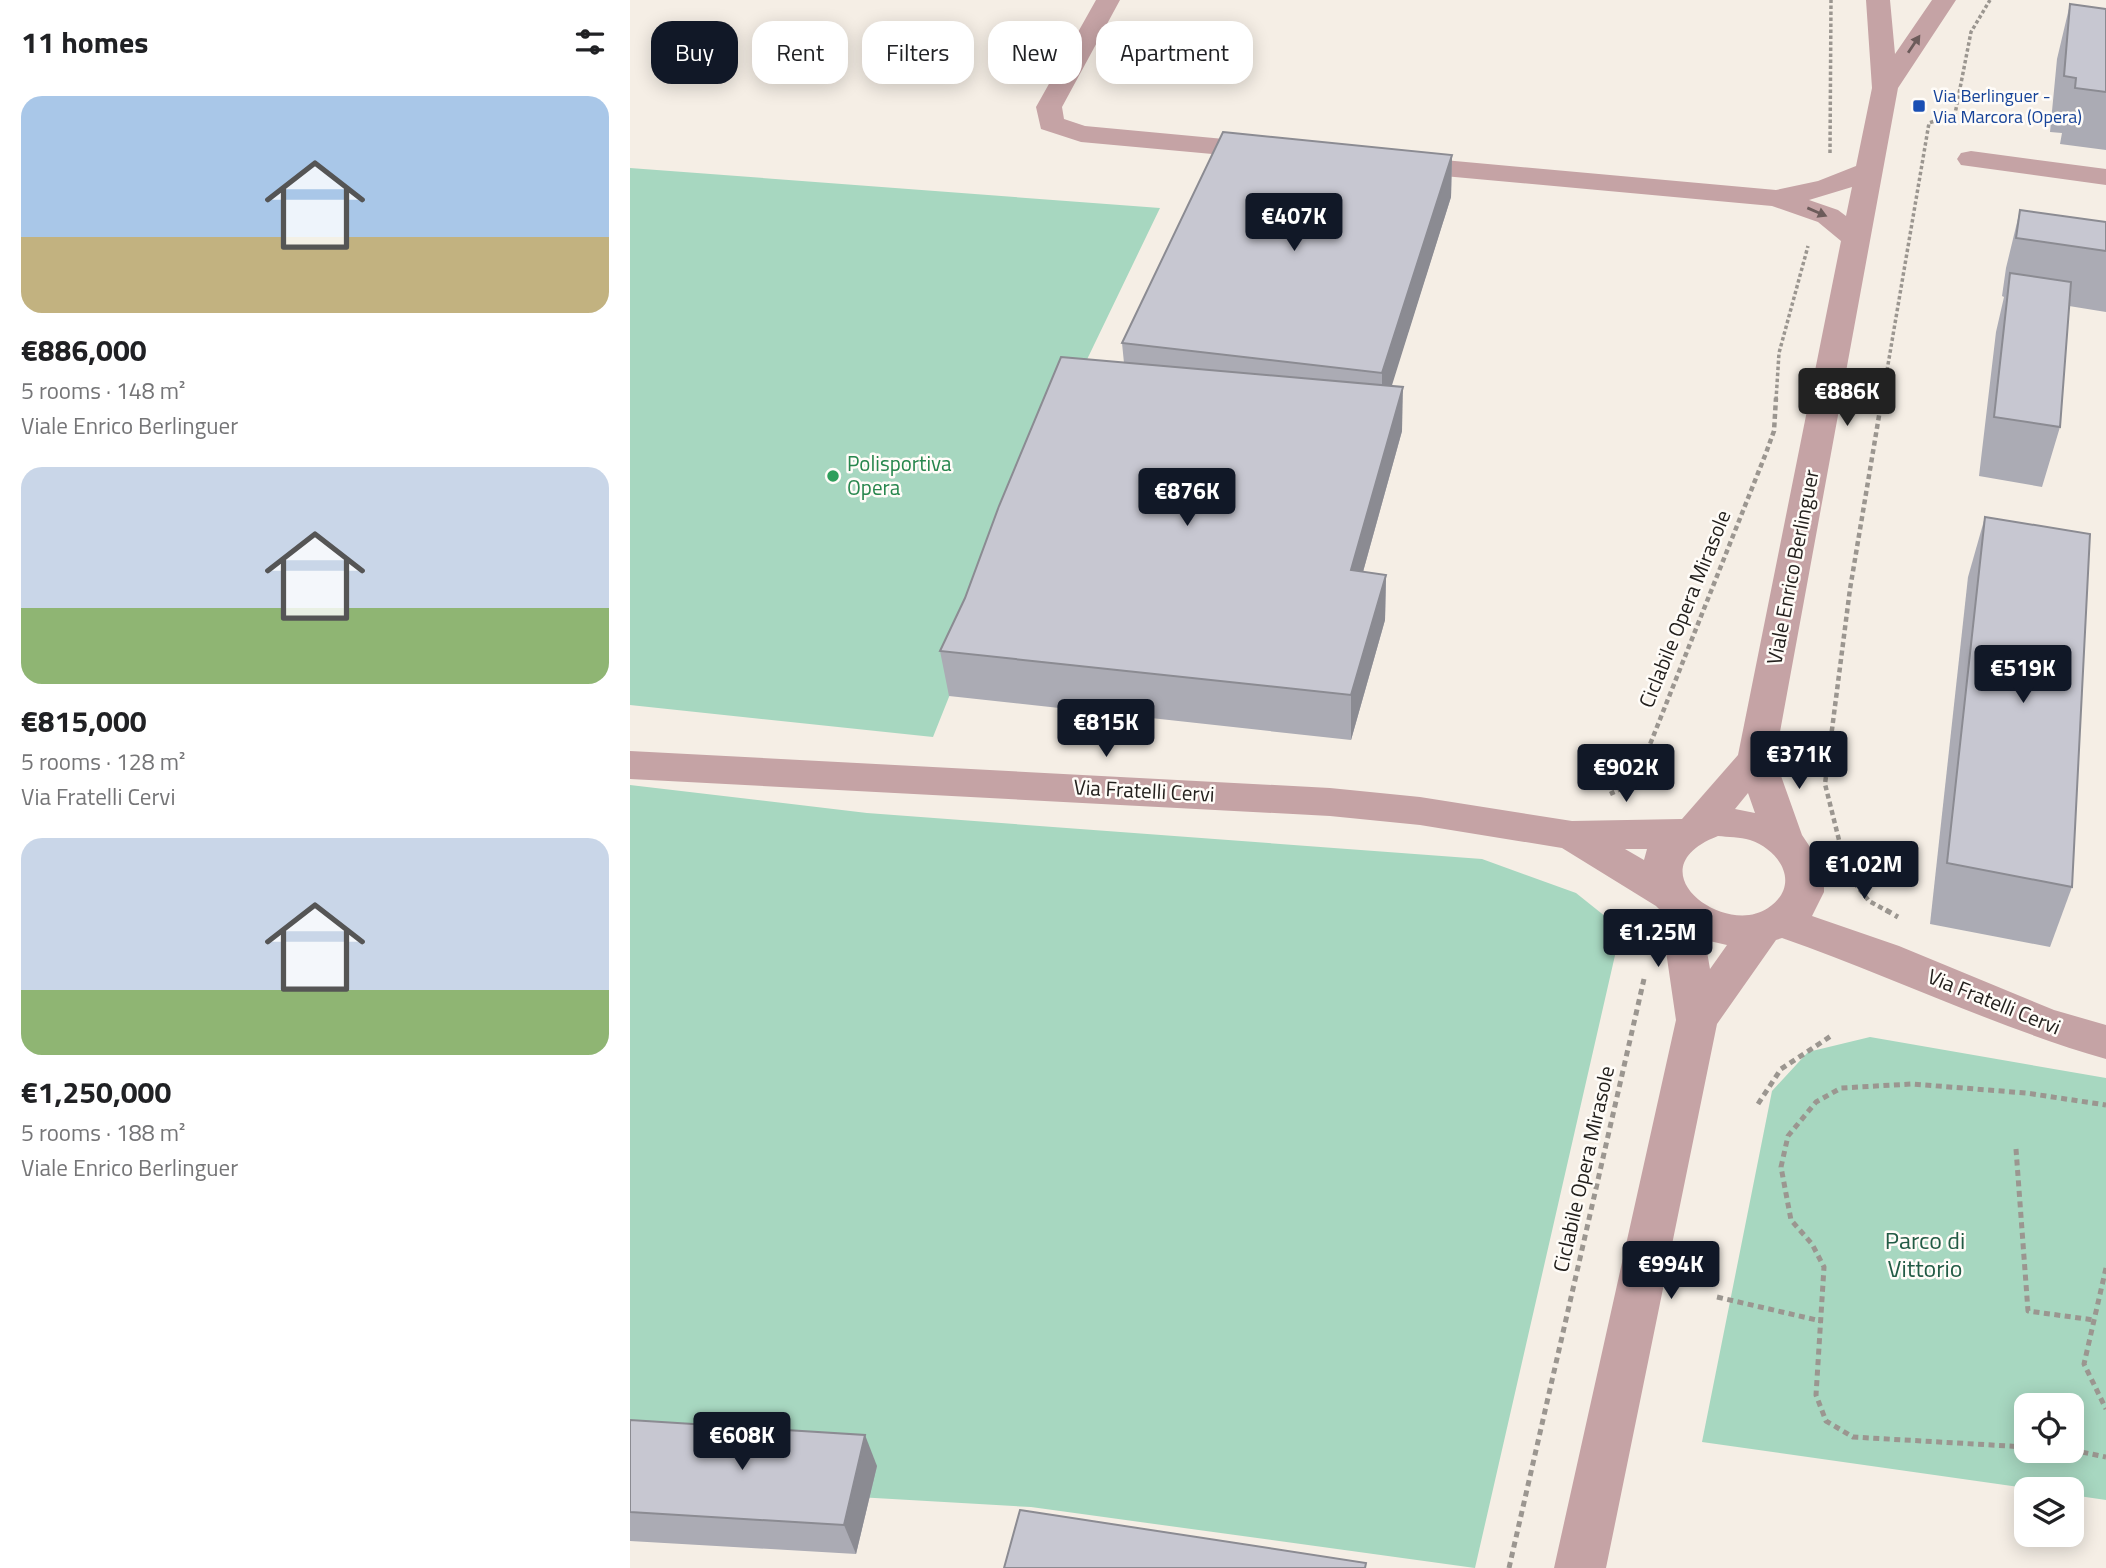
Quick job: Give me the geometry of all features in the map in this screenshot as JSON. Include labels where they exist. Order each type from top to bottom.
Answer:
[{"type":"street","points":[[1108,0],[1049,107],[1051,123],[1081,134],[1287,153]]},
{"type":"street","name":"Viale Enrico Berlinguer","points":[[1785,843],[1756,758],[1885,88],[1878,0]]},
{"type":"street","name":"Viale Enrico Berlinguer","points":[[1885,88],[1944,0]]},
{"type":"street","points":[[1970,159],[2106,177]]},
{"type":"street","points":[[1369,161],[1821,200],[1869,170]]},
{"type":"street","points":[[1821,200],[1856,239]]},
{"type":"street","name":"Viale Enrico Berlinguer","points":[[1689,830],[1756,758]]},
{"type":"street","name":"Via Fratelli Cervi","points":[[630,765],[1330,803],[1420,811],[1572,835],[1689,830]]},
{"type":"street","points":[[1580,1568],[1698,1020],[1673,901],[1660,878],[1661,861],[1668,846],[1689,830],[1734,822],[1761,830],[1785,843],[1799,858],[1805,876],[1782,914],[1698,1020]]},
{"type":"street","name":"Via Fratelli Cervi","points":[[1572,835],[1673,901]]},
{"type":"street","points":[[1673,901],[1697,920],[1718,928],[1782,914]]},
{"type":"street","name":"Via Fratelli Cervi","points":[[1782,914],[2044,1024],[2106,1042]]},
{"type":"path","name":"Ciclabile Opera Mirasole","points":[[1572,835],[1581,803],[1631,784],[1641,768],[1774,431],[1779,353],[1830,163],[1828,87],[1831,0]]},
{"type":"path","points":[[1842,860],[1838,826],[1825,784],[1850,589],[1926,136],[1929,123],[1955,114],[1971,32],[1990,0]]},
{"type":"path","points":[[1845,870],[1869,901],[1906,922]]},
{"type":"path","name":"Ciclabile Opera Mirasole","points":[[1509,1568],[1646,972]]},
{"type":"path","points":[[1758,1104],[1782,1069],[1831,1036]]},
{"type":"path","points":[[2014,1446],[1853,1437],[1826,1421],[1816,1395],[1824,1267],[1812,1244],[1791,1220],[1781,1167],[1788,1136],[1816,1102],[1841,1088],[1912,1084],[2026,1093],[2106,1105]]},
{"type":"path","points":[[2017,1149],[2028,1311],[2094,1320]]},
{"type":"path","points":[[2106,1268],[2084,1364],[2106,1409]]},
{"type":"path","points":[[1717,1297],[1821,1321]]},
{"type":"path","points":[[2084,1452],[2106,1457]]},
{"type":"green space","name":"Polisportiva Opera","points":[[630,168],[1160,208],[1067,401],[933,737],[630,705]]},
{"type":"green space","points":[[630,785],[867,813],[1482,859],[1576,893],[1621,929],[1475,1568],[1031,1507],[630,1484]]},
{"type":"green space","name":"Parco di Vittorio","points":[[1870,1037],[2106,1078],[2106,1500],[2084,1497],[2084,1477],[2014,1477],[2014,1486],[1702,1442],[1772,1091],[1808,1052]]},
{"type":"building","points":[[2070,4],[2106,9],[2106,92],[2075,88],[2076,78],[2064,76]]},
{"type":"building","points":[[1223,132],[1452,155],[1382,373],[1122,343]]},
{"type":"building","points":[[2020,210],[2106,222],[2106,251],[2016,238]]},
{"type":"building","points":[[2010,273],[2071,282],[2060,427],[1994,417]]},
{"type":"building","points":[[1061,357],[1403,387],[1351,570],[1386,575],[1351,695],[940,651],[965,598],[999,506]]},
{"type":"building","points":[[1985,517],[2090,534],[2072,887],[1947,863]]},
{"type":"building","points":[[630,1420],[865,1435],[844,1525],[630,1512]]},
{"type":"building","points":[[1020,1510],[1366,1563],[1365,1568],[1004,1568]]},
{"type":"place","name":"Via Berlinguer - Via Marcora (Opera)","points":[[1919,106]]},
{"type":"place","name":"Polisportiva Opera","points":[[833,476]]}]
